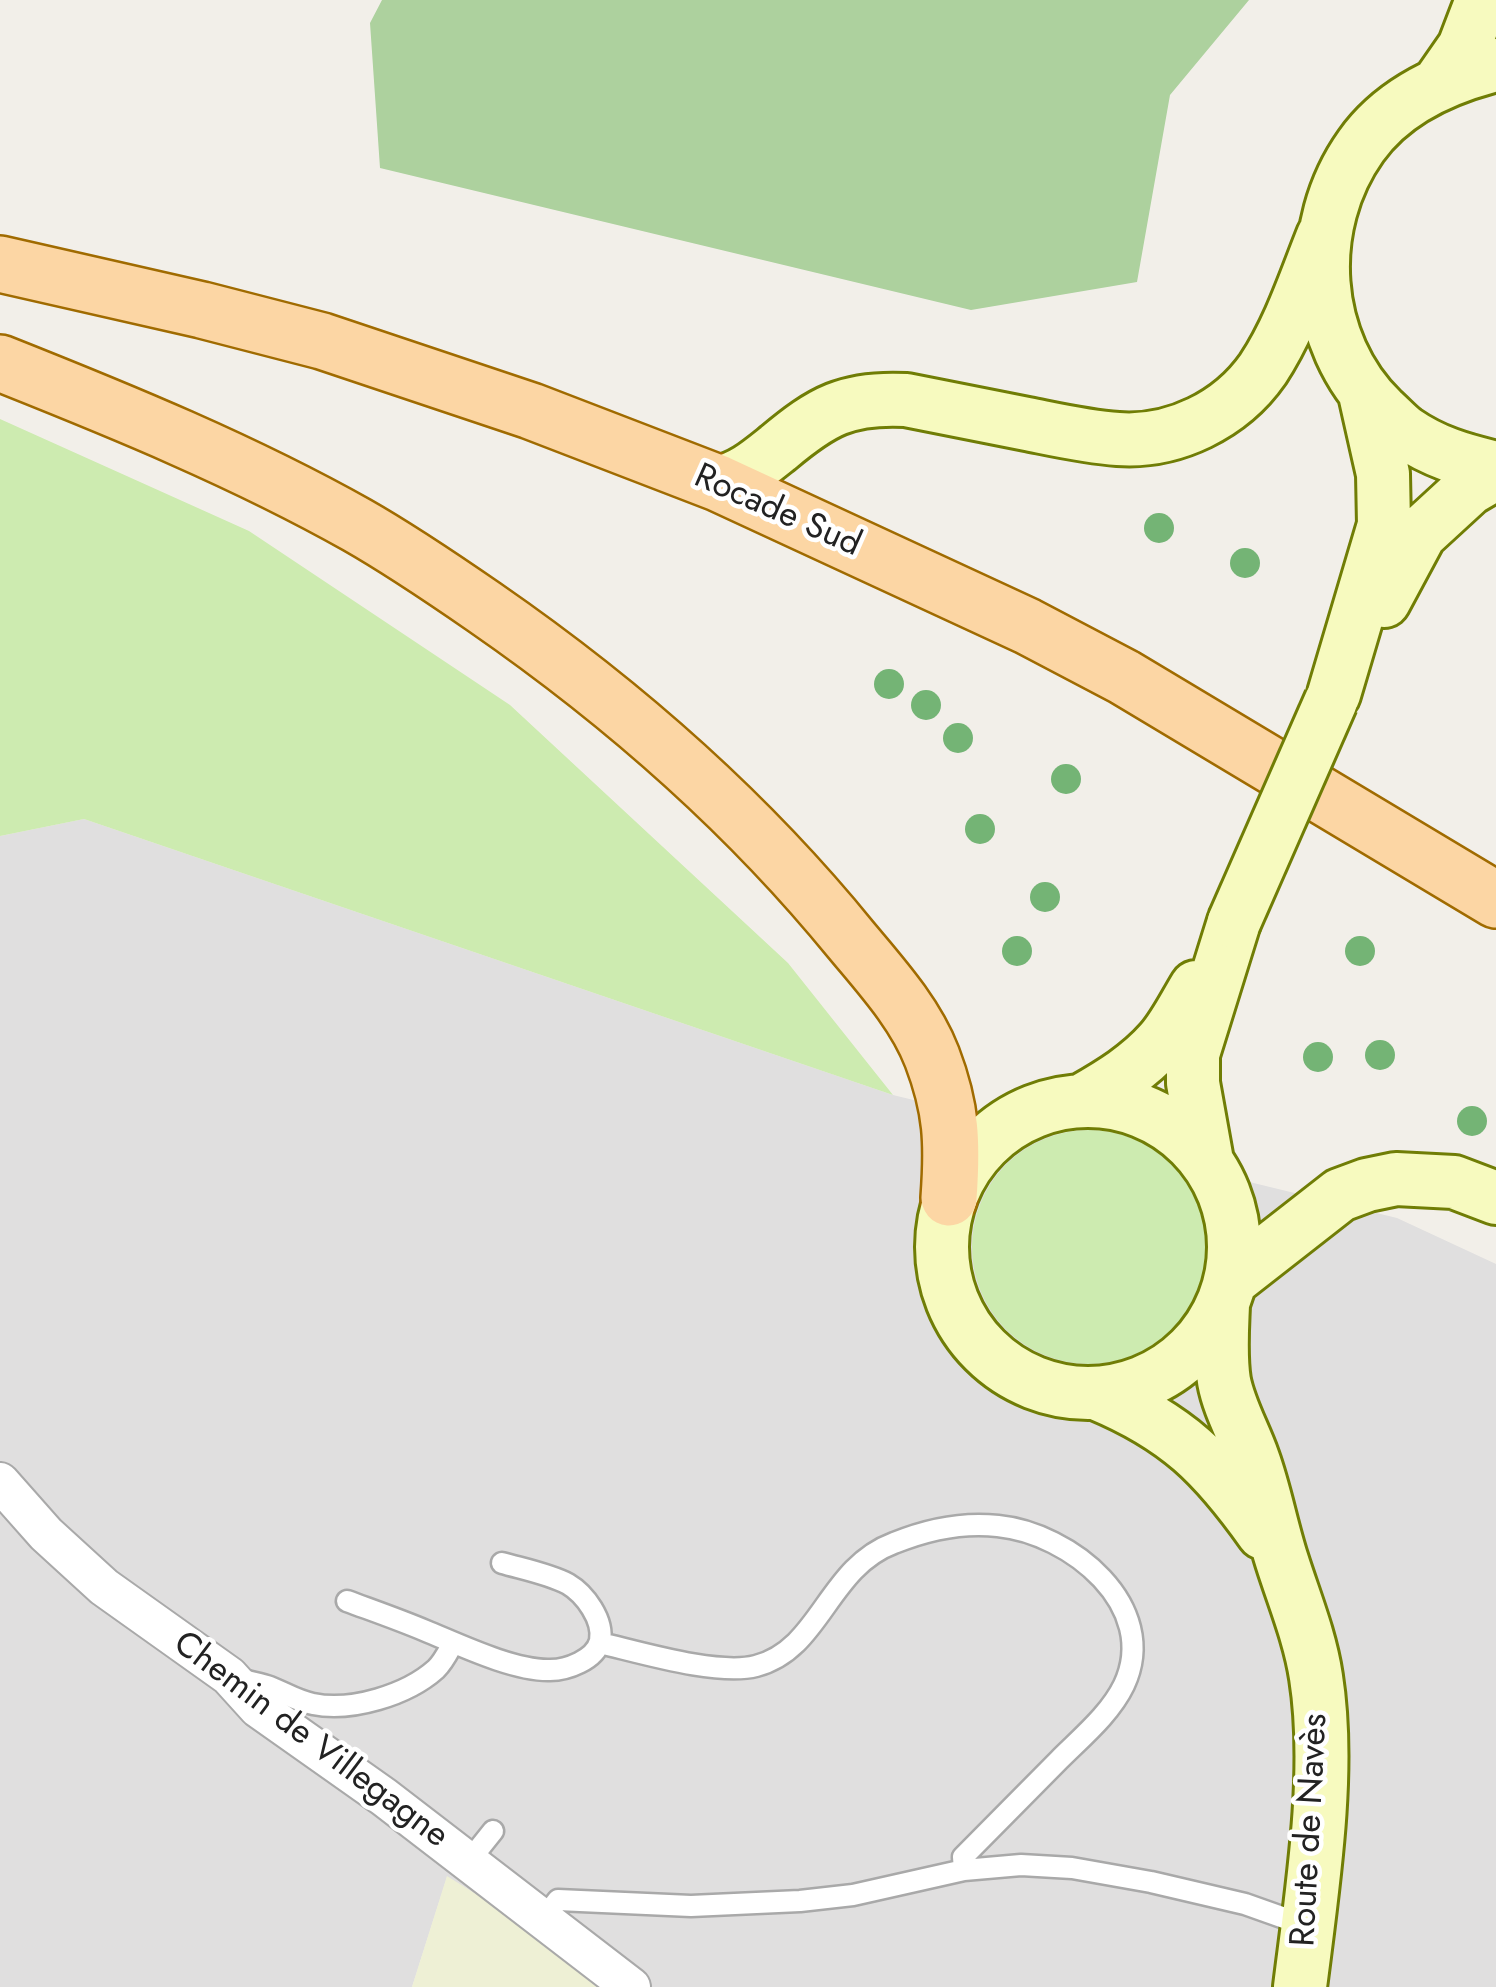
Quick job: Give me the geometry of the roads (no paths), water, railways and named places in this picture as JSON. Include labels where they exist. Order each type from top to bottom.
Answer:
[{"type":"main road","name":"Route de Navès","points":[[1439,83],[1464,47],[1482,0]]},
{"type":"main road","name":"Route de Navès","points":[[1496,65],[1439,83],[1396,109],[1362,145],[1337,188],[1323,236],[1322,292],[1336,346],[1365,394],[1403,431],[1450,457],[1496,471]]},
{"type":"main road","points":[[718,484],[750,471],[824,414],[848,403],[877,398],[1122,440],[1153,438],[1185,429],[1213,417],[1241,396],[1261,372],[1282,338],[1323,236]]},
{"type":"main road","name":"Rocade Sud","points":[[0,264],[322,341],[532,411],[718,484],[993,610],[1124,676],[1496,900]]},
{"type":"main road","points":[[0,363],[214,453],[358,526],[426,567],[536,643],[642,727],[761,839],[898,996],[931,1054],[950,1116],[953,1149],[949,1198]]},
{"type":"main road","name":"Route de Navès","points":[[1332,698],[1384,525],[1382,474],[1365,394]]},
{"type":"main road","name":"Route de Navès","points":[[1207,1161],[1193,1083],[1193,1054],[1233,926],[1332,698],[1420,534],[1469,489],[1496,471]]},
{"type":"main road","name":"Route de Navès","points":[[1083,1100],[1118,1080],[1163,1040],[1233,926]]},
{"type":"main road","name":"Route de Navès","points":[[1227,1293],[1202,1339],[1173,1366],[1137,1386],[1098,1394],[1050,1390],[1005,1370],[970,1337],[948,1294],[940,1246],[949,1198],[970,1159],[1001,1129],[1040,1108],[1083,1100],[1118,1104],[1152,1115],[1182,1134],[1207,1161],[1226,1198],[1234,1239],[1222,1354],[1224,1381],[1268,1506],[1308,1641],[1321,1722],[1318,1818],[1300,1987]]},
{"type":"main road","points":[[1227,1293],[1340,1195],[1367,1185],[1396,1180],[1454,1182],[1496,1198]]},
{"type":"main road","name":"Route de Navès","points":[[1098,1394],[1174,1434],[1196,1452],[1222,1478],[1281,1559]]},
{"type":"street","name":"Chemin de Villegagne","points":[[0,1482],[89,1575],[229,1676],[258,1708],[392,1786],[470,1862],[632,1987]]},
{"type":"lane","points":[[600,1643],[705,1665],[750,1668],[775,1661],[796,1644],[860,1561],[894,1543],[935,1530],[979,1525],[1022,1530],[1059,1545],[1098,1574],[1118,1598],[1131,1633],[1132,1662],[1123,1686],[1100,1718],[963,1857],[964,1870]]},
{"type":"lane","points":[[348,1601],[529,1668],[551,1671],[589,1657],[600,1643],[598,1625],[592,1608],[580,1594],[566,1583],[502,1563]]},
{"type":"lane","points":[[229,1676],[273,1688],[294,1700],[344,1707],[376,1700],[425,1677],[438,1668],[453,1642]]},
{"type":"lane","points":[[470,1862],[493,1831]]},
{"type":"lane","points":[[544,1918],[558,1900],[691,1906],[800,1901],[853,1896],[964,1870],[1021,1865],[1072,1868],[1151,1882],[1245,1904],[1308,1926]]}]
